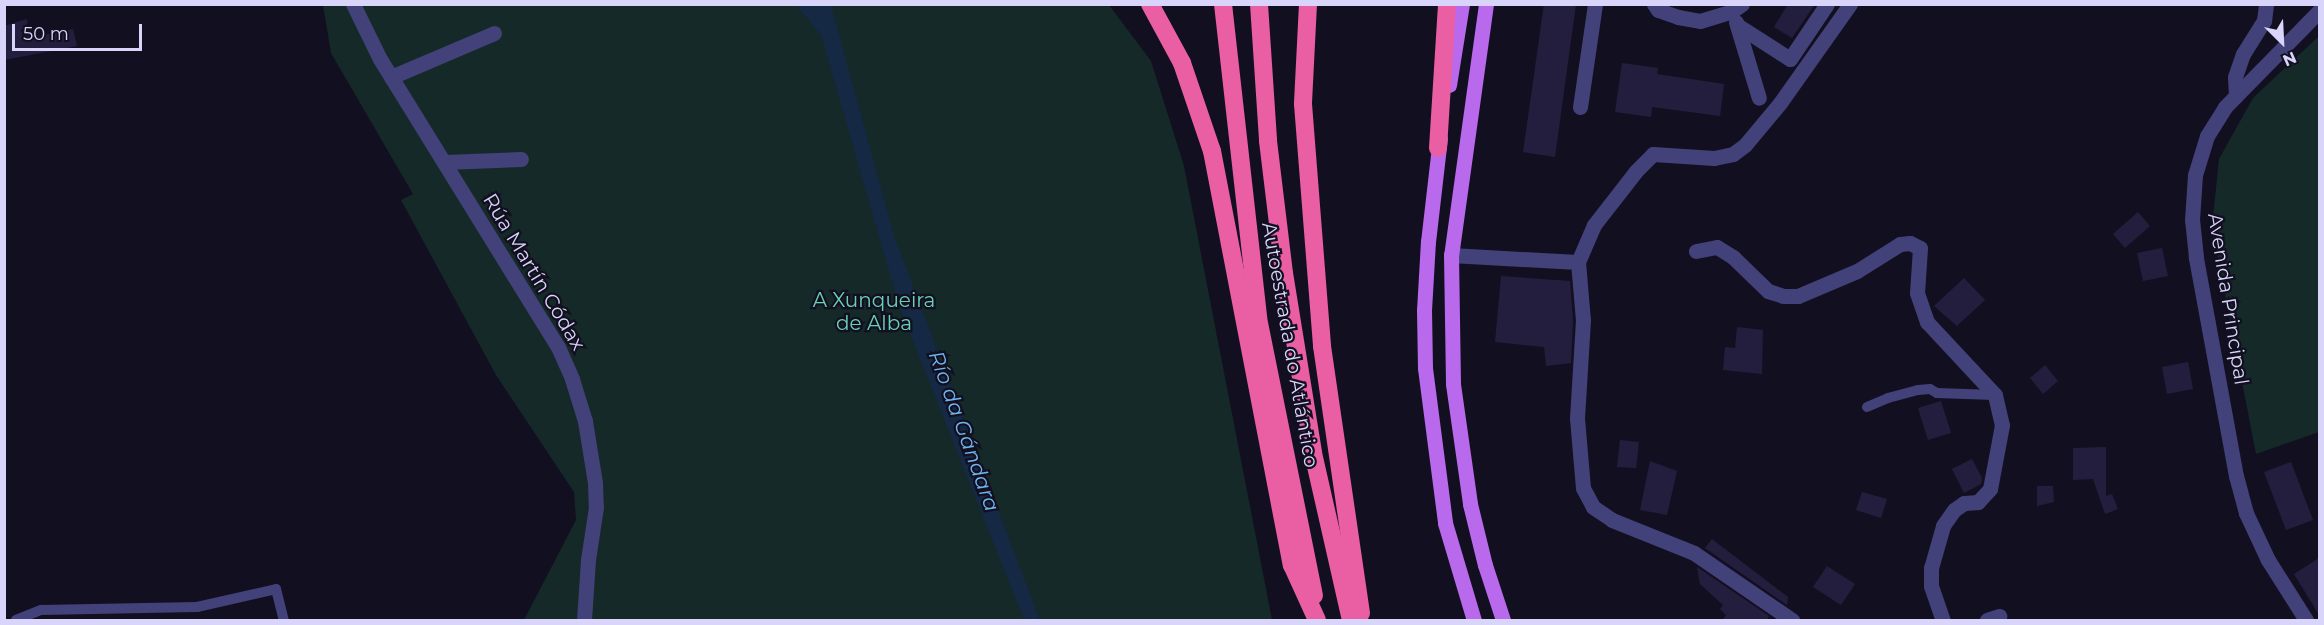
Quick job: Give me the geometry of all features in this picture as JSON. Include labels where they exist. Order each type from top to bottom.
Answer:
[{"type":"highway","points":[[1149,4],[1182,63],[1212,151],[1292,565],[1318,621]]},
{"type":"highway","name":"Autoestrada do Atlántico","points":[[1223,4],[1258,318],[1318,621]]},
{"type":"highway","name":"Autoestrada do Atlántico","points":[[1259,4],[1268,141],[1284,273],[1313,453],[1351,621]]},
{"type":"highway","points":[[1308,4],[1303,104],[1322,346],[1362,621]]},
{"type":"highway","points":[[1438,148],[1447,4]]},
{"type":"main road","points":[[1462,4],[1438,148],[1424,310],[1425,368],[1446,523],[1474,621]]},
{"type":"main road","points":[[1486,4],[1451,255],[1453,384],[1470,504],[1485,565],[1503,621]]},
{"type":"street","name":"Rúa Martín Códax","points":[[353,4],[391,77],[558,347],[576,389],[585,421],[595,483],[596,507],[588,560],[584,621]]},
{"type":"street","points":[[1580,108],[1595,4]]},
{"type":"street","points":[[1654,4],[1658,10],[1700,21],[1737,13]]},
{"type":"street","points":[[1737,13],[1790,59],[1827,4]]},
{"type":"street","points":[[1792,621],[1694,553],[1612,520],[1593,507],[1583,488],[1577,418],[1583,320],[1578,262],[1594,225],[1636,171],[1653,154],[1714,158],[1733,154],[1745,145],[1780,103],[1850,4]]},
{"type":"street","points":[[2236,96],[2235,77],[2243,54],[2264,21],[2266,4]]},
{"type":"street","name":"Avenida Principal","points":[[2306,621],[2268,560],[2246,513],[2236,476],[2196,257],[2192,220],[2195,175],[2207,136],[2224,107],[2319,10]]},
{"type":"street","points":[[1737,13],[1759,98]]},
{"type":"street","points":[[391,77],[494,33]]},
{"type":"street","points":[[444,162],[521,159]]},
{"type":"street","points":[[1696,251],[1717,247],[1733,257],[1768,291],[1783,296],[1798,296],[1857,271],[1900,244],[1910,243],[1920,248],[1917,293],[1927,322],[1995,395],[2002,425],[1990,489],[1978,502],[1965,503],[1954,510],[1943,526],[1931,568],[1931,586],[1943,621]]},
{"type":"street","points":[[1451,255],[1578,262]]},
{"type":"lane","points":[[1867,407],[1888,398],[1918,390],[1995,395]]},
{"type":"lane","points":[[16,621],[41,609],[197,607],[276,589],[284,621]]},
{"type":"green space","name":"A Xunqueira de Alba","points":[[323,5],[1109,5],[1151,61],[1184,166],[1272,620],[524,620],[576,520],[574,492],[496,375],[401,200],[413,194],[331,53]]},
{"type":"green space","points":[[2319,36],[2319,432],[2256,454],[2212,227],[2219,159],[2253,98]]},
{"type":"water","name":"Río da Gándara","points":[[796,5],[831,5],[894,236],[1040,620],[1024,620],[899,306],[821,35]]},
{"type":"building","points":[[1544,4],[1576,4],[1555,157],[1523,152]]},
{"type":"building","points":[[1788,4],[1815,4],[1792,38],[1774,27]]},
{"type":"building","points":[[27,19],[30,38],[73,29],[77,46],[4,60],[4,26]]},
{"type":"building","points":[[1622,63],[1658,68],[1657,74],[1724,84],[1720,116],[1652,107],[1651,117],[1615,112]]},
{"type":"building","points":[[2138,212],[2150,226],[2125,248],[2113,234]]},
{"type":"building","points":[[2162,248],[2168,276],[2143,281],[2137,253]]},
{"type":"building","points":[[1501,276],[1570,281],[1573,320],[1571,363],[1546,366],[1544,347],[1495,342]]},
{"type":"building","points":[[1964,278],[1985,300],[1957,326],[1934,306]]},
{"type":"building","points":[[1737,327],[1763,330],[1762,374],[1723,370],[1725,347],[1735,348]]},
{"type":"building","points":[[2188,362],[2193,389],[2167,394],[2162,367]]},
{"type":"building","points":[[2045,365],[2058,381],[2043,394],[2030,378]]},
{"type":"building","points":[[1941,401],[1951,433],[1928,440],[1918,408]]},
{"type":"building","points":[[1620,440],[1639,442],[1636,468],[1617,467]]},
{"type":"building","points":[[2106,447],[2106,496],[2112,494],[2118,509],[2105,514],[2093,479],[2073,480],[2073,448]]},
{"type":"building","points":[[1972,459],[1982,478],[1981,484],[1964,493],[1952,469]]},
{"type":"building","points":[[1650,461],[1677,471],[1667,515],[1640,510]]},
{"type":"building","points":[[2291,462],[2313,520],[2286,530],[2264,472]]},
{"type":"building","points":[[2037,486],[2053,486],[2054,502],[2037,506]]},
{"type":"building","points":[[1862,492],[1887,499],[1881,518],[1856,510]]},
{"type":"building","points":[[1712,539],[1788,597],[1787,605],[1705,548]]},
{"type":"building","points":[[2319,558],[2319,615],[2294,574]]},
{"type":"building","points":[[1827,566],[1855,584],[1841,605],[1813,587]]},
{"type":"building","points":[[1697,567],[1769,616],[1766,621],[1722,621],[1726,615],[1720,609],[1723,605],[1700,584]]}]
